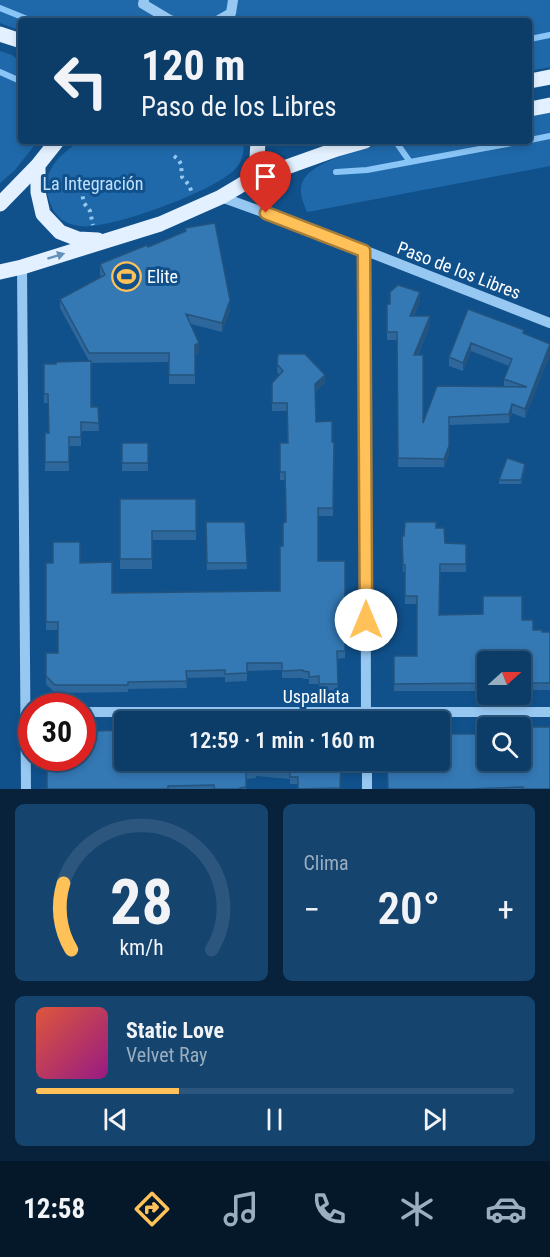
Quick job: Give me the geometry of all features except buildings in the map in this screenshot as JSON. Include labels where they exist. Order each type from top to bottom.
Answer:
[{"type":"main road","points":[[532,81],[550,77]]},
{"type":"main road","points":[[532,109],[550,105]]},
{"type":"main road","points":[[0,204],[38,165],[55,144]]},
{"type":"main road","points":[[248,181],[256,159],[258,144]]},
{"type":"main road","points":[[0,272],[160,224],[221,197],[248,181],[354,144]]},
{"type":"main road","points":[[38,165],[38,192],[43,214],[60,232],[78,239],[113,239]]},
{"type":"street","points":[[222,18],[231,13],[233,0]]},
{"type":"street","points":[[144,2],[167,18]]},
{"type":"street","name":"Paso de los Libres","points":[[221,197],[550,323]]},
{"type":"street","points":[[364,251],[366,711]]},
{"type":"street","points":[[22,267],[28,693]]},
{"type":"street","name":"Uspallata","points":[[96,712],[114,713]]},
{"type":"street","name":"Uspallata","points":[[450,715],[550,712]]},
{"type":"street","points":[[26,771],[26,789]]},
{"type":"street","points":[[367,771],[367,789]]},
{"type":"path","points":[[174,156],[181,164],[182,177],[189,184],[190,191],[200,206]]},
{"type":"path","points":[[81,189],[84,203],[92,216],[94,240]]},
{"type":"green space","points":[[0,0],[550,0],[550,67],[532,71],[532,18],[18,18],[18,30],[0,23]]},
{"type":"green space","points":[[0,51],[18,60],[18,144],[36,144],[14,171],[0,183]]},
{"type":"green space","points":[[550,112],[550,166],[307,212],[301,193],[303,181],[309,173],[332,159],[383,144],[532,144],[532,116]]},
{"type":"green space","name":"La Integración","points":[[75,144],[244,144],[243,155],[237,167],[209,187],[137,216],[93,226],[79,226],[66,222],[59,217],[51,205],[47,185],[48,176],[63,154]]},
{"type":"waterway","points":[[0,8],[25,18]]},
{"type":"waterway","points":[[532,39],[550,35]]},
{"type":"waterway","points":[[0,72],[18,80]]},
{"type":"waterway","points":[[532,140],[550,136]]},
{"type":"waterway","points":[[397,144],[410,162]]},
{"type":"waterway","points":[[336,172],[367,170],[507,144]]},
{"type":"place","name":"Elite","points":[[126,276]]},
{"type":"route","points":[[266,213],[364,251],[366,620]]}]
